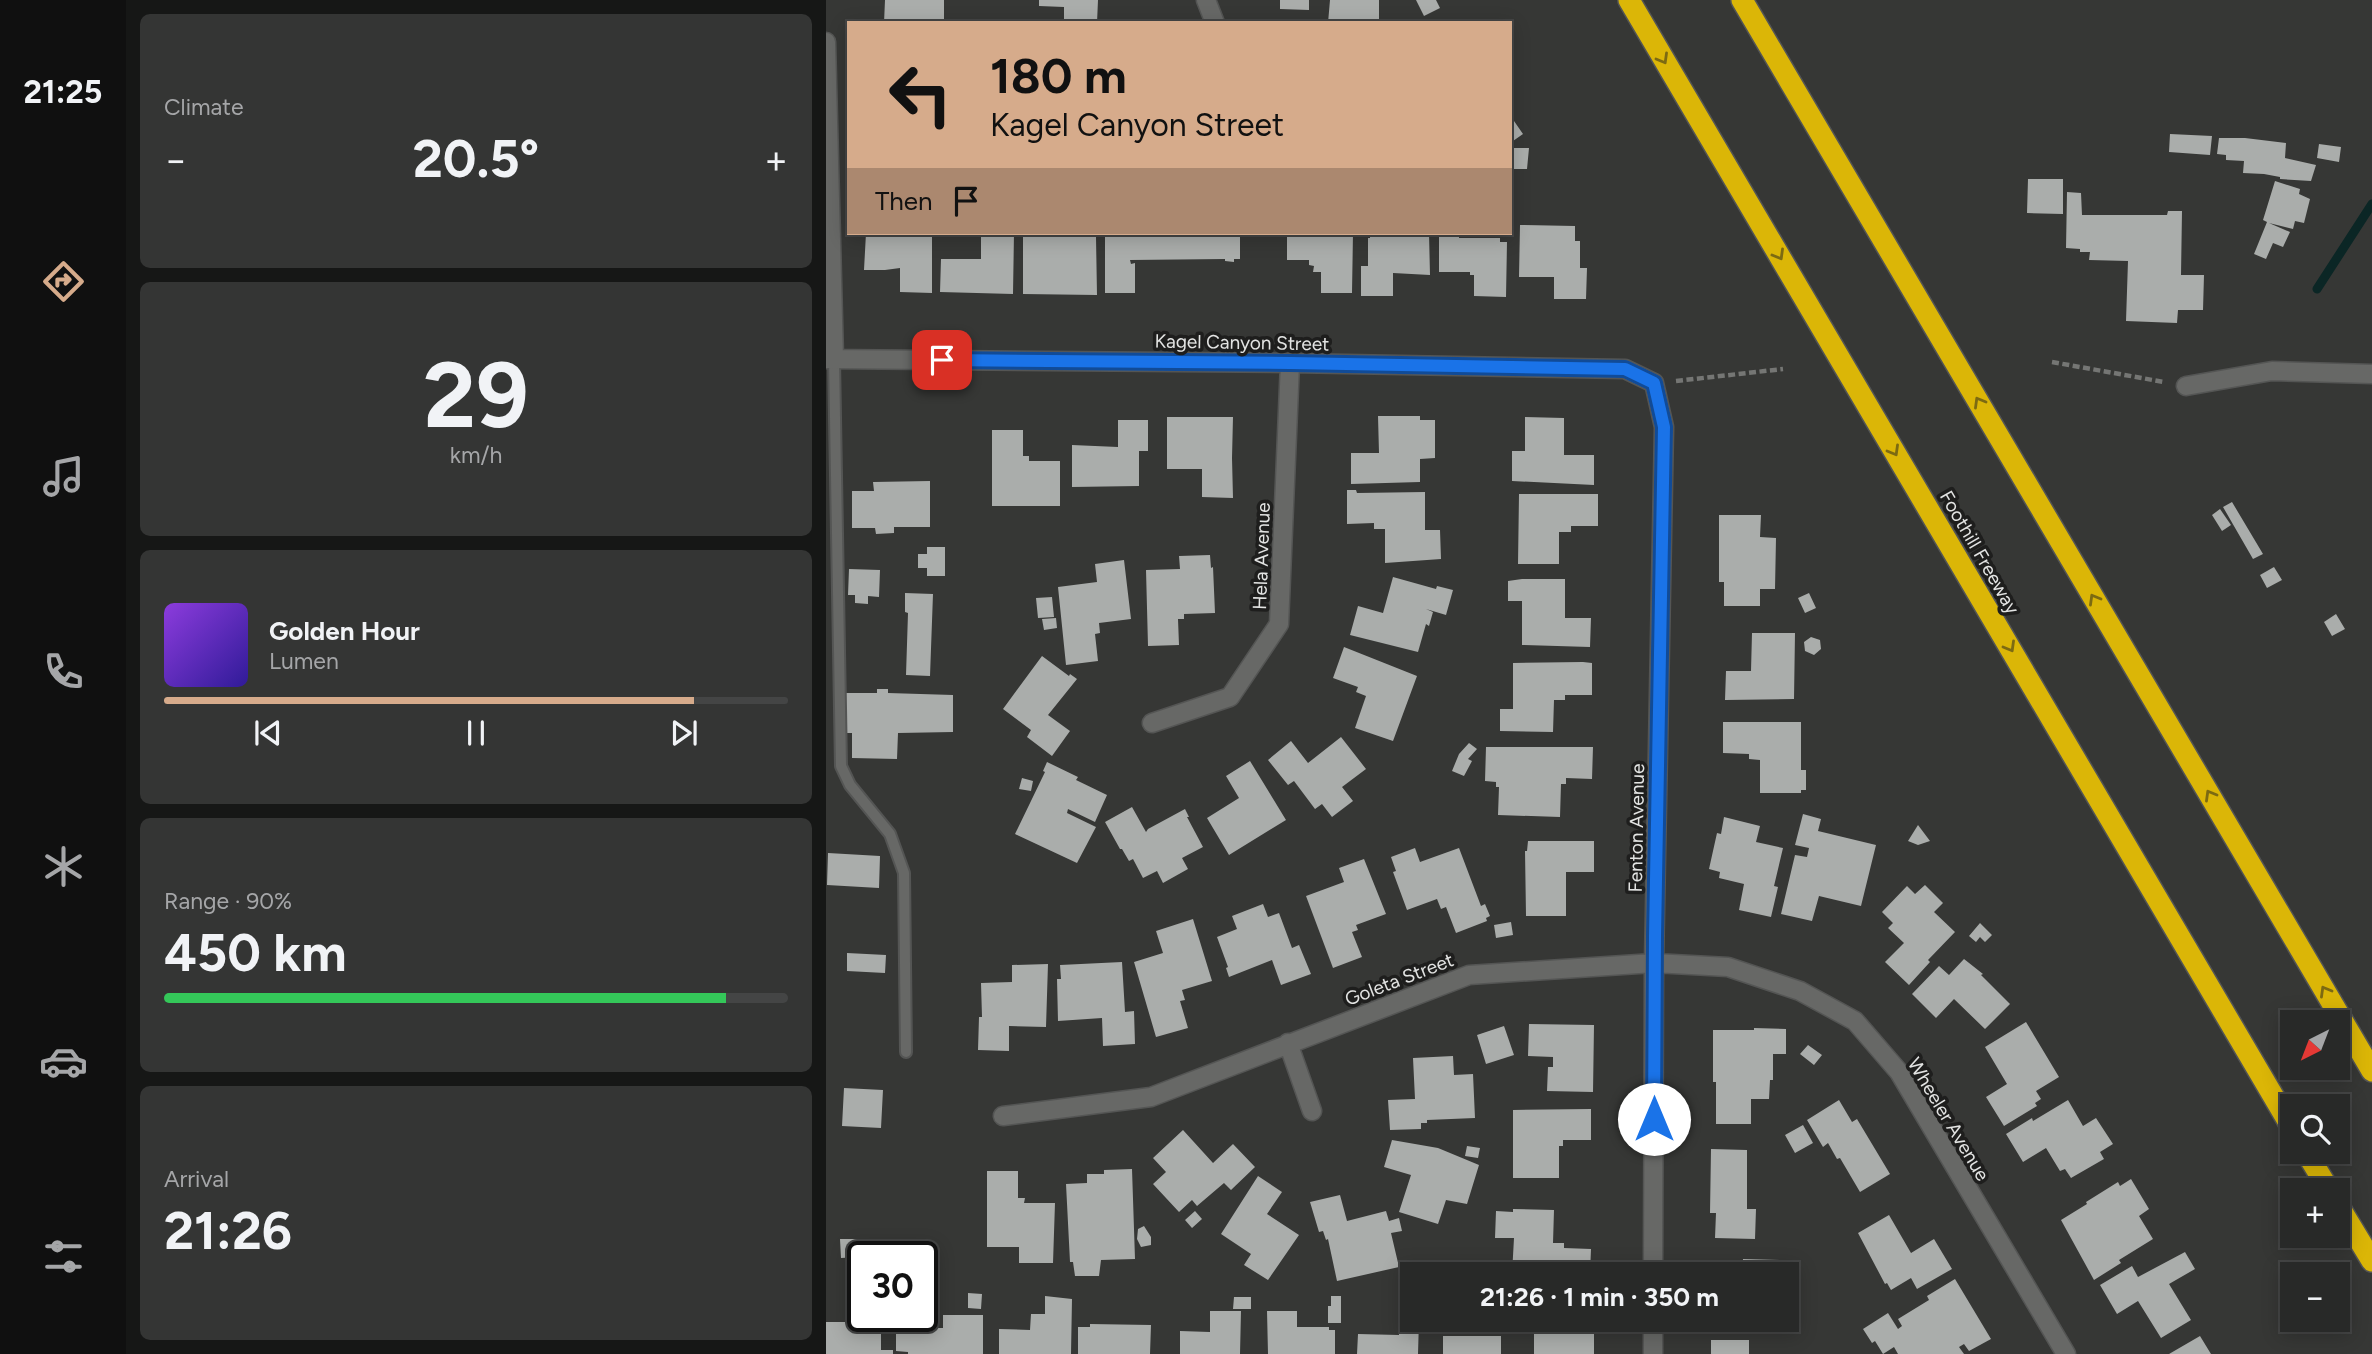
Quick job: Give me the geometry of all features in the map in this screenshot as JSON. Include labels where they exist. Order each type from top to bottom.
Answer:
[{"type":"highway","name":"Foothill Freeway","points":[[1629,0],[2280,1108]]},
{"type":"highway","points":[[1742,0],[2372,1071]]},
{"type":"highway","points":[[1755,0],[1762,34]]},
{"type":"highway","points":[[2350,1225],[2372,1261]]},
{"type":"street","points":[[1206,0],[1214,21]]},
{"type":"street","points":[[826,42],[830,359]]},
{"type":"street","name":"Kagel Canyon Street","points":[[830,359],[1625,369],[1654,383]]},
{"type":"street","name":"Hela Avenue","points":[[1153,723],[1230,697],[1279,624],[1290,363]]},
{"type":"street","points":[[2186,386],[2272,371],[2372,374]]},
{"type":"street","name":"Fenton Avenue","points":[[1653,1262],[1654,963],[1664,427],[1654,383]]},
{"type":"street","name":"Goleta Street","points":[[1003,1116],[1151,1097],[1469,975],[1654,963]]},
{"type":"street","name":"Wheeler Avenue","points":[[1654,963],[1728,967],[1800,991],[1855,1021],[1899,1072],[2066,1354]]},
{"type":"street","points":[[1288,1043],[1312,1111]]},
{"type":"street","points":[[1653,1332],[1653,1354]]},
{"type":"lane","points":[[830,359],[841,766],[850,785],[890,834],[904,873],[906,1052]]},
{"type":"path","points":[[2052,362],[2186,386]]},
{"type":"path","points":[[1654,383],[1783,369]]},
{"type":"building","points":[[885,0],[944,0],[944,21],[884,21]]},
{"type":"building","points":[[1039,0],[1098,0],[1097,21],[1064,21],[1064,7],[1039,6]]},
{"type":"building","points":[[1280,0],[1309,0],[1309,10],[1280,9]]},
{"type":"building","points":[[1330,0],[1379,0],[1379,21],[1328,21]]},
{"type":"building","points":[[1416,0],[1436,0],[1440,8],[1424,16]]},
{"type":"building","points":[[1514,121],[1523,134],[1513,141],[1512,139]]},
{"type":"building","points":[[2170,134],[2212,136],[2210,155],[2169,152]]},
{"type":"building","points":[[2219,138],[2286,143],[2285,158],[2316,165],[2311,181],[2243,173],[2244,161],[2226,160],[2226,155],[2217,154]]},
{"type":"building","points":[[2319,144],[2341,147],[2339,162],[2317,158]]},
{"type":"building","points":[[1514,148],[1529,148],[1527,169],[1514,169]]},
{"type":"building","points":[[2028,179],[2063,179],[2063,214],[2027,213]]},
{"type":"building","points":[[2275,181],[2300,189],[2299,194],[2310,199],[2304,223],[2295,221],[2293,229],[2269,223],[2290,232],[2283,247],[2273,243],[2266,259],[2254,254],[2267,222],[2263,220]]},
{"type":"building","points":[[2067,192],[2081,193],[2082,215],[2167,215],[2168,211],[2182,211],[2181,275],[2204,275],[2203,310],[2178,310],[2177,323],[2126,321],[2128,261],[2089,260],[2090,252],[2066,248]]},
{"type":"building","points":[[1520,225],[1575,226],[1575,241],[1580,241],[1580,268],[1587,268],[1586,299],[1554,299],[1554,277],[1519,277]]},
{"type":"building","points":[[866,235],[932,235],[932,293],[900,292],[900,268],[864,270]]},
{"type":"building","points":[[981,235],[1014,235],[1013,294],[940,292],[941,259],[981,259]]},
{"type":"building","points":[[1023,235],[1096,237],[1097,295],[1023,294]]},
{"type":"building","points":[[1105,235],[1240,235],[1240,259],[1234,259],[1234,262],[1225,259],[1130,260],[1131,264],[1135,263],[1135,293],[1105,293]]},
{"type":"building","points":[[1287,235],[1353,235],[1352,293],[1321,293],[1321,272],[1313,272],[1314,266],[1309,265],[1309,260],[1287,260]]},
{"type":"building","points":[[1370,235],[1429,235],[1430,275],[1393,273],[1393,296],[1361,296],[1361,266],[1368,266]]},
{"type":"building","points":[[1439,235],[1500,238],[1500,242],[1507,242],[1506,297],[1474,296],[1474,275],[1470,275],[1470,272],[1439,272]]},
{"type":"building","points":[[1378,416],[1420,416],[1420,420],[1435,420],[1435,458],[1420,459],[1420,482],[1351,484],[1351,453],[1379,453]]},
{"type":"building","points":[[1167,417],[1233,417],[1233,498],[1202,497],[1202,469],[1167,469]]},
{"type":"building","points":[[1525,417],[1564,418],[1564,455],[1594,455],[1594,485],[1512,481],[1512,451],[1525,451]]},
{"type":"building","points":[[1118,420],[1148,420],[1148,451],[1139,451],[1139,486],[1072,487],[1072,445],[1118,447]]},
{"type":"building","points":[[992,430],[1023,430],[1023,456],[1029,456],[1029,461],[1060,461],[1060,506],[992,506]]},
{"type":"building","points":[[930,481],[930,527],[894,527],[894,533],[876,534],[875,528],[852,528],[852,491],[874,491],[873,482]]},
{"type":"building","points":[[1347,490],[1356,490],[1357,493],[1425,492],[1425,530],[1440,530],[1441,559],[1385,563],[1385,529],[1374,529],[1374,523],[1347,524]]},
{"type":"building","points":[[1519,494],[1598,494],[1598,526],[1571,526],[1571,532],[1559,532],[1559,564],[1518,564]]},
{"type":"building","points":[[2232,502],[2263,554],[2253,559],[2223,507]]},
{"type":"building","points":[[2220,509],[2231,525],[2222,531],[2212,515]]},
{"type":"building","points":[[1719,515],[1761,515],[1760,537],[1776,538],[1775,589],[1760,589],[1760,606],[1724,606],[1724,582],[1719,582]]},
{"type":"building","points":[[927,547],[945,547],[945,576],[927,576],[927,568],[918,568],[918,554],[927,554]]},
{"type":"building","points":[[1210,555],[1215,613],[1184,614],[1184,619],[1178,619],[1179,645],[1148,646],[1146,570],[1180,569],[1179,556]]},
{"type":"building","points":[[1124,560],[1131,619],[1099,623],[1100,633],[1095,634],[1098,661],[1066,665],[1058,587],[1097,582],[1095,564]]},
{"type":"building","points":[[2274,567],[2282,580],[2267,588],[2260,575]]},
{"type":"building","points":[[849,569],[880,570],[879,597],[868,596],[868,604],[855,603],[855,595],[848,595]]},
{"type":"building","points":[[1393,577],[1436,589],[1437,586],[1453,590],[1446,615],[1426,609],[1433,612],[1429,626],[1426,624],[1418,652],[1350,635],[1358,606],[1383,613]]},
{"type":"building","points":[[1565,579],[1565,618],[1591,618],[1590,647],[1522,645],[1522,601],[1508,601],[1508,581]]},
{"type":"building","points":[[905,593],[933,594],[930,676],[906,675],[908,613],[905,612]]},
{"type":"building","points":[[1809,593],[1816,608],[1805,613],[1798,598]]},
{"type":"building","points":[[1052,597],[1054,617],[1038,618],[1036,598]]},
{"type":"building","points":[[2336,614],[2345,629],[2332,636],[2324,622]]},
{"type":"building","points":[[1056,618],[1057,628],[1044,630],[1042,619]]},
{"type":"building","points":[[1752,633],[1795,633],[1794,699],[1725,700],[1726,671],[1751,671]]},
{"type":"building","points":[[1811,637],[1820,640],[1821,649],[1814,655],[1805,651],[1804,642]]},
{"type":"building","points":[[1344,647],[1417,676],[1393,741],[1355,728],[1366,696],[1356,692],[1358,687],[1333,678]]},
{"type":"building","points":[[1042,656],[1077,679],[1048,715],[1070,731],[1052,756],[1027,737],[1031,730],[1003,709]]},
{"type":"building","points":[[1513,663],[1592,663],[1592,695],[1565,695],[1565,700],[1554,700],[1553,732],[1500,731],[1500,709],[1513,709]]},
{"type":"building","points":[[877,689],[888,689],[888,693],[953,695],[953,732],[898,733],[897,759],[852,758],[852,733],[844,733],[845,693],[877,693]]},
{"type":"building","points":[[1723,722],[1801,722],[1801,770],[1806,770],[1806,790],[1801,790],[1801,793],[1760,793],[1760,760],[1749,759],[1749,754],[1723,753]]},
{"type":"building","points":[[1341,737],[1366,769],[1342,787],[1353,801],[1332,817],[1322,804],[1315,809],[1294,781],[1288,785],[1268,760],[1291,741],[1308,763]]},
{"type":"building","points":[[1469,743],[1477,749],[1468,759],[1472,761],[1464,776],[1452,771],[1459,754]]},
{"type":"building","points":[[1486,747],[1593,747],[1592,779],[1566,778],[1566,784],[1561,784],[1560,817],[1498,815],[1499,787],[1496,787],[1496,782],[1485,781]]},
{"type":"building","points":[[1250,761],[1286,820],[1229,855],[1207,818],[1239,798],[1226,776]]},
{"type":"building","points":[[1047,762],[1107,795],[1095,822],[1068,809],[1067,813],[1096,827],[1077,863],[1015,834],[1045,772],[1043,771]]},
{"type":"building","points":[[1022,778],[1033,781],[1031,791],[1019,789]]},
{"type":"building","points":[[1132,807],[1146,832],[1185,809],[1203,847],[1182,858],[1188,869],[1163,883],[1157,871],[1143,878],[1133,859],[1129,861],[1120,849],[1105,822]]},
{"type":"building","points":[[1803,814],[1821,819],[1818,831],[1876,845],[1861,906],[1819,896],[1812,921],[1781,914],[1795,855],[1807,857],[1809,848],[1795,845]]},
{"type":"building","points":[[1724,817],[1760,826],[1756,842],[1783,848],[1774,886],[1778,887],[1771,917],[1739,910],[1744,884],[1719,878],[1720,872],[1709,869],[1717,833],[1721,834]]},
{"type":"building","points":[[1918,825],[1930,841],[1918,845],[1908,841]]},
{"type":"building","points":[[1528,841],[1594,841],[1594,872],[1566,872],[1566,916],[1526,916],[1525,851]]},
{"type":"building","points":[[1415,848],[1420,862],[1459,848],[1481,906],[1485,904],[1490,916],[1486,918],[1487,921],[1456,933],[1446,907],[1441,909],[1437,899],[1407,910],[1393,872],[1396,871],[1391,857]]},
{"type":"building","points":[[828,853],[880,856],[879,888],[827,885]]},
{"type":"building","points":[[1364,859],[1386,914],[1356,925],[1358,930],[1352,932],[1362,957],[1333,968],[1306,896],[1344,882],[1339,868]]},
{"type":"building","points":[[1925,885],[1943,903],[1934,912],[1955,932],[1909,985],[1885,962],[1904,943],[1888,928],[1893,923],[1882,912],[1907,886],[1915,894]]},
{"type":"building","points":[[1263,904],[1268,917],[1279,913],[1292,948],[1299,945],[1311,974],[1281,985],[1272,960],[1229,977],[1217,937],[1237,929],[1232,916]]},
{"type":"building","points":[[1193,919],[1212,981],[1182,990],[1185,1000],[1180,1001],[1188,1028],[1156,1037],[1134,962],[1163,953],[1156,931]]},
{"type":"building","points":[[1511,922],[1513,935],[1496,938],[1494,925]]},
{"type":"building","points":[[1980,923],[1992,935],[1985,942],[1980,937],[1976,942],[1969,936]]},
{"type":"building","points":[[847,953],[886,955],[885,973],[847,971]]},
{"type":"building","points":[[1964,959],[1983,974],[1981,975],[2010,1004],[1985,1029],[1954,999],[1936,1018],[1912,994],[1939,966],[1949,975]]},
{"type":"building","points":[[1122,962],[1125,1012],[1134,1011],[1135,1044],[1103,1046],[1102,1018],[1058,1021],[1057,979],[1061,979],[1060,965]]},
{"type":"building","points":[[1048,964],[1046,1027],[1009,1026],[1009,1051],[978,1050],[979,1017],[982,1017],[981,983],[1012,982],[1012,965]]},
{"type":"building","points":[[2026,1022],[2059,1077],[2036,1091],[2041,1099],[2035,1103],[2037,1106],[2004,1126],[1986,1097],[2007,1084],[1985,1047]]},
{"type":"building","points":[[1529,1024],[1594,1025],[1593,1092],[1547,1091],[1548,1067],[1553,1067],[1553,1057],[1528,1056]]},
{"type":"building","points":[[1504,1026],[1514,1055],[1486,1064],[1477,1035]]},
{"type":"building","points":[[1786,1029],[1786,1054],[1773,1054],[1773,1080],[1770,1080],[1769,1099],[1751,1099],[1751,1124],[1716,1124],[1713,1030]]},
{"type":"building","points":[[1808,1045],[1822,1055],[1814,1065],[1800,1054]]},
{"type":"building","points":[[1453,1056],[1454,1075],[1473,1074],[1475,1118],[1427,1120],[1427,1123],[1421,1123],[1421,1129],[1390,1130],[1388,1100],[1415,1099],[1413,1058]]},
{"type":"building","points":[[844,1088],[883,1090],[881,1128],[842,1126]]},
{"type":"building","points":[[1839,1100],[1852,1122],[1857,1119],[1890,1174],[1860,1192],[1840,1158],[1837,1159],[1828,1143],[1823,1147],[1807,1120]]},
{"type":"building","points":[[2068,1100],[2083,1126],[2096,1118],[2113,1144],[2100,1152],[2104,1159],[2071,1178],[2065,1169],[2060,1171],[2046,1148],[2023,1162],[2006,1134]]},
{"type":"building","points":[[1591,1109],[1591,1140],[1563,1140],[1563,1146],[1559,1146],[1559,1178],[1513,1178],[1513,1110]]},
{"type":"building","points":[[1803,1125],[1813,1143],[1795,1153],[1785,1135]]},
{"type":"building","points":[[1183,1130],[1213,1163],[1233,1144],[1255,1167],[1231,1190],[1224,1183],[1197,1206],[1192,1200],[1179,1212],[1153,1184],[1166,1172],[1153,1158]]},
{"type":"building","points":[[1392,1140],[1438,1148],[1479,1165],[1467,1204],[1446,1200],[1438,1224],[1399,1212],[1411,1175],[1384,1167]]},
{"type":"building","points":[[1467,1146],[1480,1148],[1478,1158],[1465,1156]]},
{"type":"building","points":[[1711,1149],[1747,1150],[1747,1209],[1756,1209],[1755,1239],[1715,1238],[1716,1213],[1710,1213]]},
{"type":"building","points":[[1132,1169],[1135,1259],[1101,1260],[1099,1276],[1075,1276],[1073,1262],[1070,1262],[1066,1184],[1087,1183],[1087,1174],[1104,1174],[1104,1170]]},
{"type":"building","points":[[987,1171],[1018,1171],[1018,1198],[1025,1198],[1024,1203],[1055,1203],[1053,1263],[1019,1263],[1019,1247],[987,1247]]},
{"type":"building","points":[[1258,1176],[1282,1192],[1267,1214],[1299,1235],[1268,1280],[1244,1265],[1251,1254],[1221,1234]]},
{"type":"building","points":[[2131,1179],[2149,1209],[2139,1216],[2153,1239],[2119,1260],[2121,1263],[2094,1280],[2061,1220],[2118,1182],[2120,1186]]},
{"type":"building","points":[[1340,1195],[1347,1221],[1386,1211],[1389,1221],[1399,1218],[1402,1231],[1391,1233],[1399,1267],[1337,1281],[1328,1239],[1326,1240],[1323,1231],[1319,1232],[1310,1202]]},
{"type":"building","points":[[1513,1209],[1554,1210],[1553,1243],[1564,1243],[1564,1248],[1591,1249],[1590,1262],[1513,1262],[1514,1238],[1495,1238],[1496,1211],[1513,1212]]},
{"type":"building","points":[[1195,1211],[1202,1219],[1192,1228],[1185,1220]]},
{"type":"building","points":[[1889,1215],[1911,1253],[1934,1239],[1952,1269],[1917,1289],[1911,1278],[1891,1290],[1887,1283],[1885,1284],[1858,1233]]},
{"type":"building","points":[[1144,1226],[1151,1237],[1151,1245],[1141,1247],[1137,1239],[1138,1229]]},
{"type":"building","points":[[840,1239],[878,1239],[847,1241],[847,1258],[841,1258]]},
{"type":"building","points":[[2185,1252],[2195,1269],[2169,1284],[2191,1320],[2161,1338],[2138,1301],[2117,1314],[2100,1285],[2132,1266],[2138,1277]]},
{"type":"building","points":[[1743,1259],[1781,1260],[1781,1262],[1743,1262]]},
{"type":"building","points":[[1955,1279],[1991,1339],[1969,1351],[1964,1344],[1959,1347],[1964,1354],[1898,1354],[1894,1347],[1883,1354],[1875,1341],[1872,1343],[1863,1329],[1888,1313],[1898,1329],[1902,1326],[1898,1319],[1929,1300],[1927,1296]]},
{"type":"building","points":[[968,1293],[982,1294],[981,1309],[968,1308]]},
{"type":"building","points":[[1045,1296],[1072,1299],[1071,1354],[999,1354],[999,1329],[1030,1330],[1031,1314],[1045,1314]]},
{"type":"building","points":[[1331,1296],[1341,1296],[1341,1323],[1328,1323]]},
{"type":"building","points":[[1234,1297],[1251,1297],[1251,1309],[1233,1309]]},
{"type":"building","points":[[1210,1311],[1241,1311],[1240,1354],[1180,1354],[1180,1331],[1210,1332]]},
{"type":"building","points":[[1267,1311],[1297,1311],[1297,1327],[1329,1327],[1329,1330],[1335,1330],[1335,1354],[1268,1354]]},
{"type":"building","points":[[943,1315],[983,1315],[983,1354],[908,1354],[896,1351],[896,1332],[938,1332],[938,1328],[943,1328]]},
{"type":"building","points":[[1399,1318],[1400,1332],[1419,1332],[1418,1354],[1357,1354],[1358,1334],[1399,1335]]},
{"type":"building","points":[[826,1322],[847,1322],[847,1332],[881,1332],[881,1350],[893,1350],[893,1354],[826,1354]]},
{"type":"building","points":[[1090,1324],[1151,1325],[1150,1354],[1078,1354],[1078,1327],[1090,1327]]},
{"type":"building","points":[[1534,1332],[1594,1332],[1594,1354],[1534,1354]]},
{"type":"building","points":[[1443,1336],[1501,1336],[1501,1354],[1443,1354]]},
{"type":"building","points":[[2200,1336],[2211,1354],[2169,1354]]},
{"type":"building","points":[[1711,1340],[1749,1340],[1749,1354],[1711,1354]]},
{"type":"waterway","points":[[2317,289],[2372,204]]},
{"type":"route","points":[[942,360],[1625,369],[1654,383],[1664,427],[1654,1119]]}]
